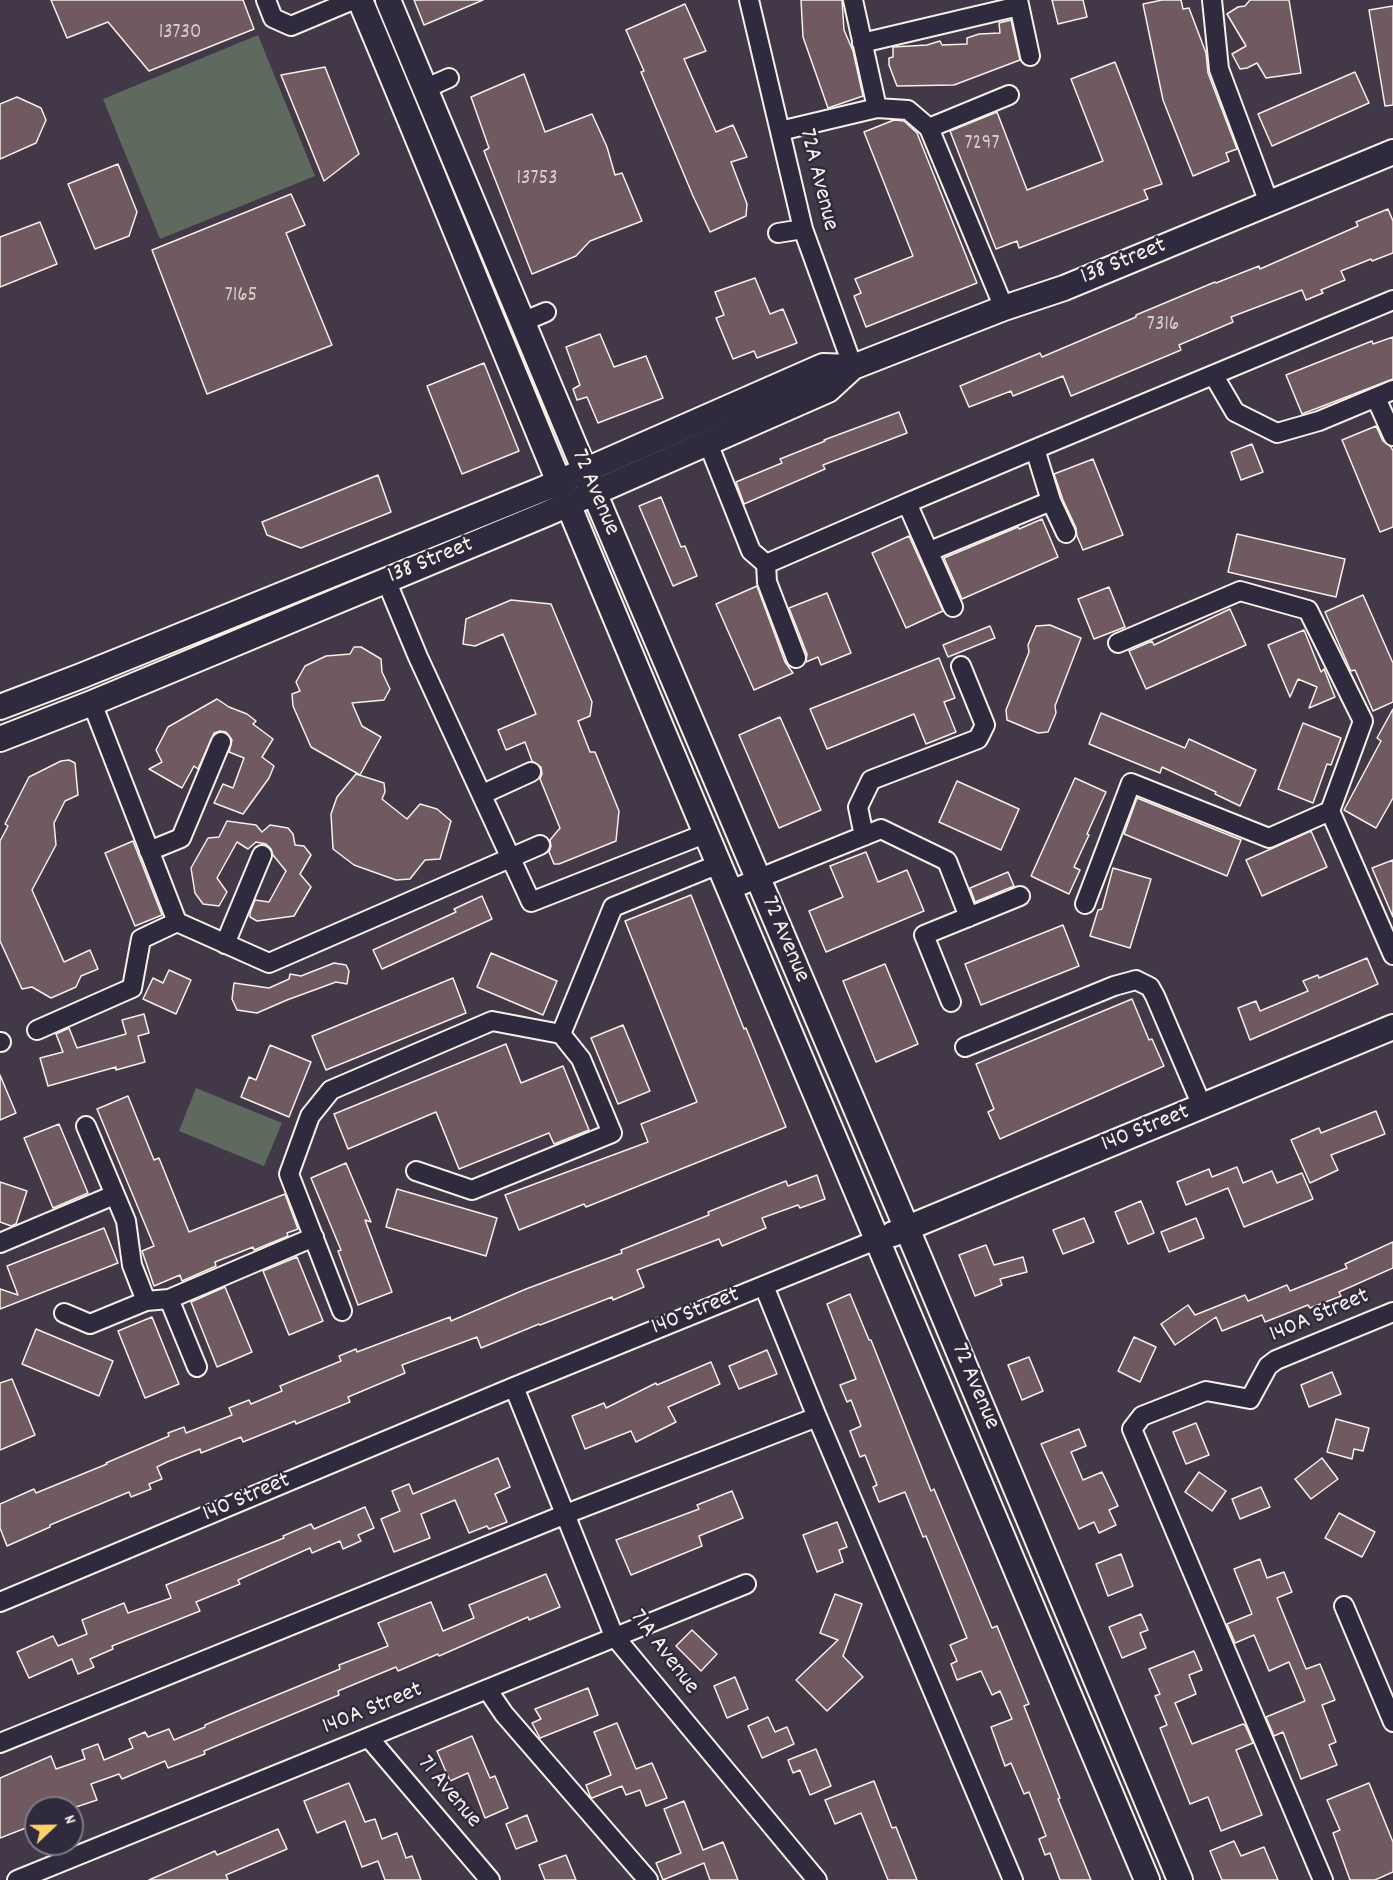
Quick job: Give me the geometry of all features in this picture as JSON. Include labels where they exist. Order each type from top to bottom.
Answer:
[{"type":"main road","name":"72 Avenue","points":[[360,0],[439,186],[568,505],[1147,1880]]},
{"type":"main road","name":"72 Avenue","points":[[388,0],[1180,1880]]},
{"type":"main road","name":"138 Street","points":[[0,739],[568,505],[828,390],[853,367],[1004,308],[1064,288],[1393,152]]},
{"type":"main road","name":"138 Street","points":[[0,707],[559,482],[823,366],[853,367]]},
{"type":"main road","name":"140 Street","points":[[876,1240],[1393,1028]]},
{"type":"street","points":[[266,0],[273,18],[291,26],[353,0]]},
{"type":"street","name":"72A Avenue","points":[[749,0],[804,229],[853,367]]},
{"type":"street","points":[[853,0],[878,108]]},
{"type":"street","points":[[1212,0],[1219,69],[1269,203]]},
{"type":"street","points":[[862,43],[1018,3],[1030,56]]},
{"type":"street","points":[[424,89],[449,78]]},
{"type":"street","points":[[929,128],[1009,94]]},
{"type":"street","points":[[780,131],[878,108],[909,110],[929,128],[1004,308]]},
{"type":"street","points":[[778,233],[804,229]]},
{"type":"street","points":[[766,564],[1393,300]]},
{"type":"street","points":[[522,322],[546,312]]},
{"type":"street","points":[[1214,376],[1235,412],[1276,433],[1319,421],[1393,390]]},
{"type":"street","points":[[1376,398],[1393,436]]},
{"type":"street","points":[[708,443],[751,552],[766,564]]},
{"type":"street","points":[[1035,449],[1051,501],[1066,533]]},
{"type":"street","points":[[930,551],[1051,501]]},
{"type":"street","points":[[907,503],[930,551],[953,608]]},
{"type":"street","points":[[766,564],[766,582],[796,658]]},
{"type":"street","points":[[386,580],[418,657],[531,902],[707,833]]},
{"type":"street","points":[[1085,904],[1131,783],[1269,838],[1330,811],[1363,721],[1308,610],[1240,591],[1118,643]]},
{"type":"street","points":[[864,836],[858,807],[871,780],[978,739],[985,725],[961,666]]},
{"type":"street","points":[[92,703],[177,922],[269,963],[540,845]]},
{"type":"street","points":[[149,851],[181,838],[221,742]]},
{"type":"street","points":[[483,794],[531,772]]},
{"type":"street","points":[[1330,811],[1386,922],[1393,955]]},
{"type":"street","points":[[730,890],[881,829],[947,861],[969,917]]},
{"type":"street","points":[[225,944],[262,855]]},
{"type":"street","points":[[561,1034],[613,908],[719,864]]},
{"type":"street","points":[[951,1002],[924,935],[1020,896]]},
{"type":"street","points":[[37,1030],[132,988],[141,939],[177,922]]},
{"type":"street","points":[[965,1047],[1114,986],[1136,980],[1149,987],[1155,996],[1202,1106]]},
{"type":"street","points":[[342,1311],[289,1174],[310,1116],[331,1090],[492,1021],[561,1034],[581,1059],[612,1133],[472,1190],[416,1171]]},
{"type":"street","points":[[86,1126],[126,1221],[132,1265],[146,1300]]},
{"type":"street","points":[[0,1243],[114,1195]]},
{"type":"street","points":[[64,1313],[90,1324],[146,1300],[169,1299],[314,1237]]},
{"type":"street","name":"140 Street","points":[[0,1602],[514,1387],[876,1240]]},
{"type":"street","points":[[764,1286],[1013,1880]]},
{"type":"street","points":[[169,1299],[197,1367]]},
{"type":"street","name":"140A Street","points":[[1323,1880],[1132,1429],[1142,1416],[1206,1391],[1250,1400],[1268,1366],[1276,1360],[1393,1312]]},
{"type":"street","name":"71A Avenue","points":[[514,1387],[614,1636],[817,1880]]},
{"type":"street","points":[[0,1743],[566,1514],[817,1417]]},
{"type":"street","name":"140A Street","points":[[17,1880],[746,1584]]},
{"type":"street","points":[[1344,1606],[1393,1722]]},
{"type":"street","points":[[487,1689],[504,1714],[648,1880]]},
{"type":"street","name":"71 Avenue","points":[[369,1738],[490,1880]]},
{"type":"green space","points":[[258,35],[315,176],[160,239],[103,99]]},
{"type":"green space","points":[[196,1088],[282,1123],[264,1166],[179,1131]]},
{"type":"building","points":[[51,0],[243,0],[254,29],[149,71],[108,22],[67,38]]},
{"type":"building","points":[[414,0],[483,0],[424,25]]},
{"type":"building","points":[[801,0],[842,0],[844,30],[853,51],[863,96],[828,108],[803,37]]},
{"type":"building","points":[[1052,0],[1083,0],[1087,17],[1058,24]]},
{"type":"building","points":[[1162,0],[1181,0],[1183,9],[1189,8],[1206,53],[1208,73],[1237,149],[1226,153],[1229,161],[1193,176],[1163,100],[1143,4]]},
{"type":"building","points":[[1250,0],[1289,0],[1301,73],[1266,78],[1257,63],[1240,69],[1232,54],[1246,46],[1227,14],[1238,7],[1245,6]]},
{"type":"building","points":[[685,4],[706,51],[684,59],[716,132],[733,125],[747,157],[731,162],[747,204],[746,216],[710,232],[641,72],[644,71],[626,30]]},
{"type":"building","points":[[1393,6],[1393,105],[1385,106],[1369,10]]},
{"type":"building","points":[[1011,20],[1020,60],[954,85],[897,86],[889,65],[889,58],[893,57],[893,47],[927,45],[940,41],[942,45],[967,44],[967,38],[979,34],[1000,33],[999,23]]},
{"type":"building","points":[[1115,62],[1162,184],[1144,190],[1148,199],[1019,248],[1017,241],[996,249],[950,131],[997,112],[1027,190],[1103,161],[1071,79]]},
{"type":"building","points":[[325,67],[359,154],[324,181],[281,75]]},
{"type":"building","points":[[1355,72],[1369,103],[1272,146],[1258,114]]},
{"type":"building","points":[[524,74],[545,132],[592,114],[607,147],[615,175],[622,173],[642,221],[590,241],[576,256],[532,274],[484,151],[489,148],[471,97]]},
{"type":"building","points":[[17,97],[41,108],[46,120],[36,143],[0,159],[0,104]]},
{"type":"building","points":[[894,120],[904,121],[917,133],[977,283],[866,327],[854,296],[861,293],[855,279],[913,256],[864,132]]},
{"type":"building","points":[[118,164],[137,212],[129,236],[95,249],[68,184]]},
{"type":"building","points":[[291,194],[305,225],[286,233],[332,345],[207,394],[152,250]]},
{"type":"building","points":[[1388,209],[1393,221],[1393,253],[1341,271],[1345,280],[1321,290],[1323,293],[1306,300],[1302,290],[1231,317],[1233,322],[1179,345],[1181,350],[1071,396],[1063,376],[1013,396],[1011,391],[969,407],[960,386],[1040,353],[1042,357],[1215,282],[1259,266],[1260,269],[1358,226],[1356,222]]},
{"type":"building","points":[[40,222],[57,264],[0,287],[0,237]]},
{"type":"building","points":[[755,278],[770,314],[783,309],[797,343],[757,358],[754,351],[733,359],[716,318],[724,315],[715,292]]},
{"type":"building","points":[[600,334],[614,367],[646,356],[663,398],[598,423],[587,397],[577,400],[573,389],[580,385],[566,347]]},
{"type":"building","points":[[1393,337],[1393,379],[1302,414],[1286,375],[1372,341],[1373,344]]},
{"type":"building","points":[[484,363],[519,451],[462,474],[427,386]]},
{"type":"building","points":[[899,412],[907,433],[823,465],[825,469],[744,504],[736,482],[782,463],[780,459],[824,440]]},
{"type":"building","points":[[1376,426],[1383,441],[1393,451],[1393,527],[1380,532],[1342,440]]},
{"type":"building","points":[[1252,444],[1263,472],[1241,480],[1231,452]]},
{"type":"building","points":[[1093,459],[1123,535],[1083,550],[1054,474]]},
{"type":"building","points":[[378,475],[391,512],[301,548],[267,535],[262,522]]},
{"type":"building","points":[[661,497],[681,547],[685,546],[697,576],[673,586],[639,506]]},
{"type":"building","points":[[1042,519],[1058,557],[962,599],[944,558]]},
{"type":"building","points":[[1237,534],[1345,559],[1336,597],[1228,572]]},
{"type":"building","points":[[909,536],[943,611],[906,628],[872,553]]},
{"type":"building","points":[[757,586],[785,662],[793,673],[754,690],[716,604]]},
{"type":"building","points":[[1109,587],[1125,627],[1094,639],[1078,599]]},
{"type":"building","points":[[827,593],[851,653],[821,665],[818,657],[806,662],[807,654],[789,608]]},
{"type":"building","points":[[1363,595],[1393,663],[1393,702],[1373,711],[1355,670],[1351,671],[1349,667],[1325,612]]},
{"type":"building","points":[[511,600],[551,604],[592,702],[590,716],[578,721],[590,752],[595,752],[619,811],[616,841],[559,864],[554,864],[549,852],[550,840],[560,828],[540,779],[541,767],[532,761],[525,742],[506,750],[498,730],[536,714],[503,634],[475,646],[463,644],[466,619]]},
{"type":"building","points":[[1230,609],[1246,645],[1146,689],[1129,651],[1152,641],[1154,645]]},
{"type":"building","points":[[1050,625],[1081,638],[1055,706],[1056,713],[1048,732],[1038,733],[1007,720],[1006,710],[1029,652],[1028,645],[1036,626]]},
{"type":"building","points":[[990,626],[995,638],[948,657],[943,645]]},
{"type":"building","points":[[1304,630],[1321,672],[1324,669],[1335,697],[1309,708],[1317,687],[1298,679],[1290,697],[1268,645]]},
{"type":"building","points":[[354,647],[361,647],[381,659],[382,672],[390,689],[384,700],[352,703],[362,726],[381,737],[360,775],[311,747],[293,706],[292,694],[300,691],[296,682],[305,666],[326,656],[350,654]]},
{"type":"building","points":[[939,658],[955,698],[944,702],[956,732],[926,744],[914,714],[827,749],[810,709]]},
{"type":"building","points":[[217,699],[247,714],[256,721],[253,724],[273,739],[262,757],[274,766],[269,778],[243,814],[214,803],[223,784],[233,788],[244,758],[229,752],[232,740],[226,732],[214,733],[198,769],[194,766],[182,788],[149,769],[162,762],[156,750],[168,727]]},
{"type":"building","points":[[1393,709],[1393,798],[1376,828],[1344,810],[1381,741],[1377,738]]},
{"type":"building","points":[[1101,713],[1185,748],[1189,739],[1256,770],[1240,806],[1162,767],[1160,773],[1089,744]]},
{"type":"building","points":[[780,717],[821,810],[779,828],[739,735]]},
{"type":"building","points":[[1303,723],[1341,738],[1331,765],[1327,764],[1313,803],[1278,789]]},
{"type":"building","points":[[69,760],[75,763],[78,795],[65,801],[54,823],[56,845],[32,890],[64,962],[90,950],[98,969],[81,976],[76,987],[51,998],[32,987],[22,989],[0,941],[0,841],[8,826],[5,824],[29,777],[61,761]]},
{"type":"building","points":[[356,774],[384,783],[385,792],[382,799],[407,819],[420,804],[437,809],[451,821],[440,859],[425,860],[410,879],[396,880],[354,865],[333,849],[331,814],[337,797]]},
{"type":"building","points":[[1075,778],[1106,792],[1074,867],[1080,870],[1069,894],[1031,876]]},
{"type":"building","points":[[957,781],[1019,809],[1001,850],[939,822]]},
{"type":"building","points":[[1137,798],[1241,840],[1227,876],[1124,834]]},
{"type":"building","points":[[227,821],[256,825],[262,832],[270,825],[288,828],[293,834],[295,845],[304,846],[311,855],[300,874],[311,887],[294,916],[257,921],[250,917],[255,900],[269,902],[286,871],[266,844],[256,842],[248,849],[237,842],[217,878],[227,892],[219,906],[203,904],[195,893],[191,868],[208,838],[219,837]]},
{"type":"building","points":[[1311,831],[1327,867],[1262,896],[1246,860]]},
{"type":"building","points":[[133,841],[162,915],[135,926],[105,853]]},
{"type":"building","points":[[866,852],[878,882],[907,870],[924,911],[826,952],[809,911],[843,897],[830,866]]},
{"type":"building","points":[[1393,860],[1393,917],[1372,868]]},
{"type":"building","points":[[1113,868],[1151,879],[1130,948],[1090,936],[1098,910],[1102,909]]},
{"type":"building","points":[[1008,872],[1014,886],[975,902],[970,888]]},
{"type":"building","points":[[691,895],[786,1127],[586,1207],[584,1204],[519,1230],[505,1195],[648,1142],[641,1124],[697,1102],[625,921]]},
{"type":"building","points":[[482,896],[492,919],[382,969],[373,950],[456,912],[454,909]]},
{"type":"building","points":[[1063,925],[1079,966],[981,1005],[965,964]]},
{"type":"building","points":[[491,953],[557,981],[543,1015],[477,987]]},
{"type":"building","points":[[1367,958],[1378,984],[1250,1040],[1238,1008],[1256,1001],[1260,1011],[1308,991],[1303,981],[1318,975],[1319,978]]},
{"type":"building","points":[[334,963],[346,965],[349,971],[347,984],[336,982],[257,1013],[237,1010],[232,999],[234,983],[269,988],[289,979],[290,974],[301,976]]},
{"type":"building","points":[[885,964],[918,1044],[876,1062],[843,981]]},
{"type":"building","points":[[169,970],[191,980],[176,1014],[143,999],[153,978],[163,983]]},
{"type":"building","points":[[453,978],[466,1013],[326,1070],[312,1036]]},
{"type":"building","points":[[1132,999],[1149,1040],[1152,1039],[1164,1066],[1000,1139],[988,1112],[994,1109],[976,1064]]},
{"type":"building","points":[[144,1014],[149,1033],[138,1036],[145,1062],[116,1070],[116,1067],[48,1086],[40,1058],[63,1052],[56,1034],[69,1028],[77,1048],[126,1034],[122,1020]]},
{"type":"building","points":[[623,1025],[650,1091],[618,1104],[591,1038]]},
{"type":"building","points":[[506,1044],[521,1083],[563,1066],[589,1130],[554,1144],[549,1133],[459,1169],[436,1112],[348,1149],[334,1114]]},
{"type":"building","points":[[270,1045],[311,1062],[289,1117],[241,1097],[249,1077],[256,1080]]},
{"type":"building","points":[[0,1075],[16,1113],[0,1120]]},
{"type":"building","points":[[128,1096],[154,1160],[159,1158],[189,1232],[285,1194],[298,1229],[287,1233],[288,1236],[254,1250],[253,1247],[215,1262],[216,1266],[182,1281],[180,1275],[154,1286],[142,1251],[154,1246],[97,1109]]},
{"type":"building","points":[[1376,1111],[1385,1134],[1331,1155],[1338,1170],[1310,1183],[1291,1140],[1319,1128],[1321,1133]]},
{"type":"building","points":[[59,1124],[88,1193],[53,1208],[24,1138]]},
{"type":"building","points":[[346,1163],[371,1222],[365,1220],[392,1292],[358,1305],[338,1251],[341,1250],[311,1178]]},
{"type":"building","points":[[1237,1167],[1243,1183],[1272,1171],[1277,1183],[1302,1173],[1313,1199],[1244,1227],[1228,1188],[1186,1205],[1177,1182],[1209,1169],[1212,1177]]},
{"type":"building","points":[[817,1175],[825,1199],[800,1208],[798,1205],[762,1218],[766,1228],[722,1246],[719,1239],[637,1270],[644,1287],[613,1300],[612,1297],[539,1324],[481,1348],[477,1337],[402,1365],[405,1373],[348,1397],[350,1402],[243,1442],[241,1437],[201,1453],[200,1449],[167,1462],[157,1467],[162,1479],[149,1484],[151,1489],[131,1497],[129,1492],[7,1546],[0,1528],[0,1504],[34,1489],[36,1493],[107,1464],[169,1436],[168,1433],[184,1427],[186,1433],[232,1415],[229,1408],[249,1400],[251,1404],[282,1391],[280,1386],[341,1361],[339,1356],[356,1349],[357,1352],[450,1317],[451,1321],[526,1289],[622,1253],[621,1250],[709,1215],[708,1212],[768,1188],[786,1181],[788,1186]]},
{"type":"building","points":[[0,1182],[27,1191],[16,1224],[11,1226],[0,1222]]},
{"type":"building","points":[[397,1189],[497,1218],[486,1256],[386,1227]]},
{"type":"building","points":[[1141,1201],[1154,1233],[1128,1244],[1115,1212]]},
{"type":"building","points":[[1084,1218],[1094,1242],[1063,1254],[1053,1230]]},
{"type":"building","points":[[1196,1218],[1204,1238],[1169,1252],[1161,1232]]},
{"type":"building","points":[[104,1228],[118,1263],[0,1309],[0,1289],[18,1295],[7,1266]]},
{"type":"building","points":[[1393,1242],[1393,1268],[1339,1292],[1341,1296],[1310,1308],[1308,1305],[1265,1322],[1262,1315],[1222,1331],[1216,1317],[1175,1345],[1161,1324],[1188,1305],[1195,1315],[1245,1295],[1248,1301],[1287,1285],[1290,1291],[1347,1268],[1345,1264]]},
{"type":"building","points":[[986,1245],[994,1265],[1023,1257],[1027,1272],[1000,1279],[1002,1285],[975,1296],[959,1255]]},
{"type":"building","points":[[297,1257],[323,1321],[289,1335],[263,1271]]},
{"type":"building","points":[[225,1287],[252,1352],[217,1367],[191,1302]]},
{"type":"building","points":[[850,1294],[869,1340],[871,1340],[931,1491],[934,1489],[992,1628],[997,1626],[1029,1704],[1024,1706],[1091,1880],[1060,1880],[1050,1853],[1045,1855],[1039,1839],[1046,1836],[1029,1792],[1024,1794],[1011,1763],[1005,1766],[991,1727],[1012,1719],[1000,1691],[992,1695],[981,1671],[957,1680],[951,1664],[957,1661],[950,1645],[967,1638],[926,1536],[923,1537],[905,1492],[879,1502],[873,1487],[877,1485],[865,1455],[860,1457],[850,1431],[861,1426],[851,1400],[847,1402],[840,1385],[856,1379],[827,1304]]},
{"type":"building","points":[[152,1317],[179,1384],[145,1398],[118,1331]]},
{"type":"building","points":[[36,1329],[113,1361],[99,1396],[22,1364]]},
{"type":"building","points":[[1134,1337],[1156,1347],[1140,1382],[1118,1371]]},
{"type":"building","points":[[767,1350],[777,1374],[739,1389],[729,1366]]},
{"type":"building","points":[[1029,1357],[1043,1391],[1022,1400],[1008,1365]]},
{"type":"building","points":[[711,1362],[720,1384],[668,1407],[676,1422],[636,1442],[631,1431],[585,1449],[572,1416],[604,1403],[606,1408],[656,1383],[657,1385]]},
{"type":"building","points":[[1332,1372],[1341,1394],[1309,1407],[1301,1385]]},
{"type":"building","points":[[12,1379],[35,1435],[0,1450],[0,1383]]},
{"type":"building","points":[[1336,1419],[1369,1428],[1363,1451],[1354,1449],[1352,1459],[1327,1452]]},
{"type":"building","points":[[1196,1423],[1209,1455],[1186,1464],[1173,1432]]},
{"type":"building","points":[[1079,1429],[1086,1446],[1071,1452],[1083,1480],[1102,1472],[1118,1506],[1109,1510],[1116,1525],[1099,1533],[1094,1522],[1079,1529],[1041,1444]]},
{"type":"building","points":[[498,1458],[510,1487],[495,1494],[507,1522],[469,1533],[455,1500],[421,1514],[430,1538],[394,1552],[381,1519],[400,1511],[392,1491],[409,1484],[413,1494]]},
{"type":"building","points":[[1322,1458],[1338,1479],[1311,1499],[1295,1479]]},
{"type":"building","points":[[1199,1472],[1226,1491],[1212,1511],[1185,1492]]},
{"type":"building","points":[[1261,1487],[1270,1507],[1240,1519],[1232,1499]]},
{"type":"building","points":[[732,1491],[743,1518],[699,1536],[702,1546],[631,1575],[616,1540],[699,1509],[697,1505]]},
{"type":"building","points":[[365,1507],[374,1528],[358,1535],[361,1541],[343,1549],[340,1541],[312,1553],[310,1548],[238,1580],[240,1584],[196,1602],[200,1611],[112,1646],[113,1649],[90,1659],[94,1667],[78,1674],[72,1659],[29,1678],[17,1652],[53,1636],[58,1646],[87,1634],[82,1620],[124,1603],[128,1613],[171,1598],[166,1585],[284,1538],[283,1536],[311,1524],[314,1529]]},
{"type":"building","points":[[1339,1513],[1375,1532],[1362,1557],[1325,1538]]},
{"type":"building","points":[[837,1522],[847,1547],[839,1550],[843,1562],[817,1572],[803,1535]]},
{"type":"building","points":[[1121,1554],[1133,1586],[1108,1596],[1096,1564]]},
{"type":"building","points":[[1260,1559],[1267,1578],[1284,1572],[1292,1592],[1277,1598],[1306,1669],[1320,1664],[1335,1700],[1322,1705],[1336,1742],[1329,1745],[1337,1765],[1301,1779],[1283,1732],[1274,1736],[1266,1717],[1305,1701],[1289,1662],[1269,1671],[1254,1635],[1235,1643],[1227,1624],[1252,1614],[1234,1569]]},
{"type":"building","points":[[546,1574],[560,1607],[529,1620],[528,1617],[439,1656],[438,1654],[398,1671],[396,1667],[338,1691],[339,1695],[168,1768],[165,1761],[122,1779],[119,1774],[91,1784],[97,1800],[84,1804],[84,1796],[24,1796],[24,1829],[0,1838],[0,1778],[51,1756],[56,1769],[85,1759],[82,1750],[98,1744],[104,1760],[133,1748],[129,1739],[145,1732],[148,1737],[169,1729],[174,1740],[340,1669],[339,1665],[388,1646],[378,1623],[431,1602],[443,1631],[474,1618],[469,1605]]},
{"type":"building","points":[[835,1594],[862,1604],[843,1656],[863,1677],[827,1711],[796,1680],[838,1640],[820,1633]]},
{"type":"building","points":[[1141,1614],[1148,1630],[1140,1633],[1146,1648],[1122,1658],[1109,1627]]},
{"type":"building","points":[[692,1630],[717,1654],[701,1671],[676,1646]]},
{"type":"building","points":[[1194,1651],[1202,1670],[1189,1675],[1196,1694],[1175,1703],[1192,1744],[1243,1724],[1253,1743],[1236,1750],[1262,1815],[1221,1831],[1208,1797],[1190,1804],[1160,1728],[1167,1725],[1155,1696],[1160,1694],[1149,1669]]},
{"type":"building","points":[[735,1677],[748,1709],[727,1718],[714,1686]]},
{"type":"building","points":[[588,1688],[598,1715],[540,1738],[532,1723],[541,1719],[535,1709]]},
{"type":"building","points":[[768,1717],[775,1732],[787,1727],[794,1744],[762,1758],[748,1726]]},
{"type":"building","points":[[617,1723],[636,1769],[652,1763],[667,1798],[646,1806],[640,1790],[626,1795],[622,1786],[592,1798],[590,1796],[586,1785],[611,1775],[594,1732]]},
{"type":"building","points":[[472,1736],[490,1778],[495,1776],[508,1808],[485,1818],[468,1773],[450,1781],[437,1751]]},
{"type":"building","points":[[816,1749],[831,1786],[810,1795],[800,1770],[793,1773],[788,1760]]},
{"type":"building","points":[[874,1781],[892,1828],[896,1827],[917,1880],[888,1880],[861,1813],[835,1824],[825,1800]]},
{"type":"building","points":[[349,1783],[365,1822],[375,1819],[382,1839],[397,1833],[406,1858],[412,1856],[421,1880],[385,1880],[378,1861],[362,1867],[345,1821],[317,1833],[304,1801]]},
{"type":"building","points":[[1369,1783],[1393,1842],[1393,1872],[1375,1880],[1350,1880],[1333,1833],[1340,1830],[1327,1800]]},
{"type":"building","points":[[684,1801],[703,1850],[723,1842],[738,1880],[710,1880],[704,1863],[663,1880],[656,1863],[681,1853],[664,1809]]},
{"type":"building","points":[[527,1815],[537,1841],[516,1849],[506,1824]]},
{"type":"building","points":[[278,1829],[287,1849],[226,1875],[228,1880],[149,1880],[215,1851],[217,1855]]},
{"type":"building","points":[[1234,1841],[1241,1856],[1264,1847],[1278,1880],[1222,1880],[1210,1851]]},
{"type":"building","points":[[566,1855],[576,1880],[545,1880],[539,1865]]}]
